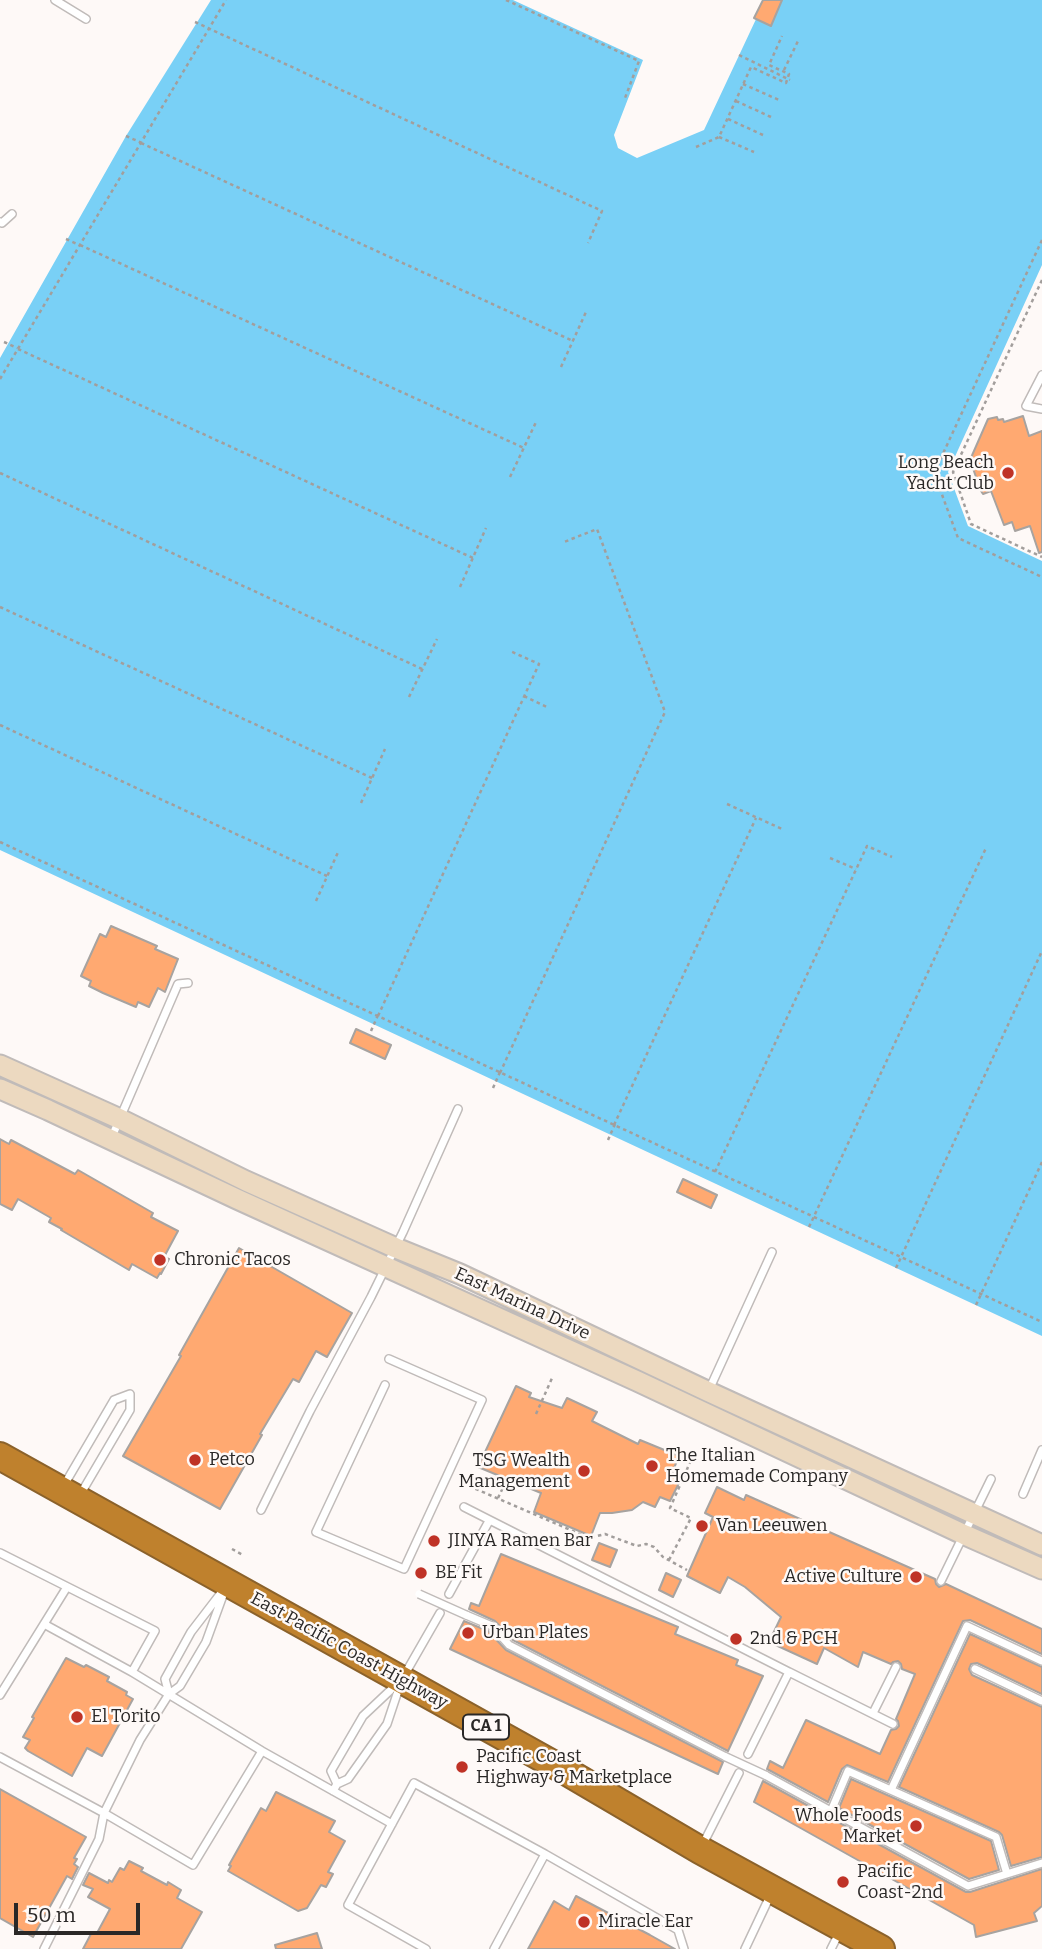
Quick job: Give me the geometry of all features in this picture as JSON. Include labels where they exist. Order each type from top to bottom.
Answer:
[{"type":"highway","name":"East Pacific Coast Highway","points":[[0,1457],[774,1889],[836,1938],[881,1949]]},
{"type":"main road","name":"East Marina Drive","points":[[0,1065],[120,1119],[246,1181],[460,1274],[965,1535],[1042,1569]]},
{"type":"main road","name":"East Marina Drive","points":[[0,1089],[386,1266],[975,1514],[1042,1545]]},
{"type":"lane","points":[[55,0],[86,19]]},
{"type":"lane","points":[[0,222],[12,214]]},
{"type":"lane","points":[[1042,375],[1026,407],[1042,409]]},
{"type":"lane","points":[[110,1139],[178,984],[188,982]]},
{"type":"lane","points":[[261,1510],[310,1411],[372,1297],[458,1109]]},
{"type":"lane","points":[[705,1401],[772,1252]]},
{"type":"lane","points":[[386,1385],[316,1532],[404,1569],[482,1399],[389,1359]]},
{"type":"lane","points":[[130,1394],[130,1409],[69,1495],[114,1399],[130,1394]]},
{"type":"lane","points":[[1024,1494],[1042,1450]]},
{"type":"lane","points":[[941,1581],[992,1479]]},
{"type":"lane","points":[[464,1507],[893,1724]]},
{"type":"lane","points":[[449,1594],[489,1521]]},
{"type":"lane","points":[[0,1553],[155,1631],[132,1672]]},
{"type":"lane","points":[[169,1693],[165,1679],[191,1632],[227,1584]]},
{"type":"lane","points":[[44,1949],[100,1839],[104,1813],[140,1740],[169,1693],[180,1686],[205,1642],[227,1584]]},
{"type":"lane","points":[[0,1695],[67,1587]]},
{"type":"lane","points":[[419,1594],[492,1626],[509,1645],[765,1775],[968,1886],[1042,1863]]},
{"type":"lane","points":[[335,1787],[348,1779],[387,1724],[402,1680],[440,1613]]},
{"type":"lane","points":[[44,1624],[169,1693],[261,1751],[335,1787],[392,1824]]},
{"type":"lane","points":[[891,1790],[967,1626],[1042,1661]]},
{"type":"lane","points":[[873,1713],[896,1667]]},
{"type":"lane","points":[[975,1669],[1042,1701]]},
{"type":"lane","points":[[748,1754],[789,1672]]},
{"type":"lane","points":[[335,1787],[331,1770],[363,1716],[402,1680]]},
{"type":"lane","points":[[0,1757],[193,1865],[261,1751]]},
{"type":"lane","points":[[831,1811],[848,1770],[996,1837],[1007,1874]]},
{"type":"lane","points":[[700,1850],[738,1773]]},
{"type":"lane","points":[[426,1949],[348,1905],[414,1783],[678,1930],[684,1949]]},
{"type":"lane","points":[[494,1949],[545,1854]]},
{"type":"lane","points":[[745,1949],[774,1889]]},
{"type":"path","points":[[0,379],[226,0]]},
{"type":"path","points":[[506,0],[639,61],[625,99]]},
{"type":"path","points":[[195,22],[602,211],[588,243]]},
{"type":"path","points":[[696,147],[719,137],[751,67],[786,83],[789,74],[769,65],[782,36]]},
{"type":"path","points":[[783,71],[798,41]]},
{"type":"path","points":[[739,55],[788,79]]},
{"type":"path","points":[[743,84],[779,100]]},
{"type":"path","points":[[736,101],[771,117]]},
{"type":"path","points":[[727,119],[763,135]]},
{"type":"path","points":[[126,136],[573,341]]},
{"type":"path","points":[[719,137],[754,152]]},
{"type":"path","points":[[141,143],[162,152]]},
{"type":"path","points":[[66,239],[95,252]]},
{"type":"path","points":[[1042,240],[934,473],[958,538],[1042,577]]},
{"type":"path","points":[[80,245],[524,448]]},
{"type":"path","points":[[1042,280],[953,472],[971,524],[1042,557]]},
{"type":"path","points":[[561,368],[586,312]]},
{"type":"path","points":[[4,342],[33,356]]},
{"type":"path","points":[[18,349],[473,558]]},
{"type":"path","points":[[510,477],[537,419]]},
{"type":"path","points":[[0,473],[422,669]]},
{"type":"path","points":[[460,587],[486,528]]},
{"type":"path","points":[[493,1088],[665,712],[597,529],[564,542]]},
{"type":"path","points":[[0,607],[372,778]]},
{"type":"path","points":[[409,697],[436,639]]},
{"type":"path","points":[[378,1016],[539,664],[510,651]]},
{"type":"path","points":[[524,696],[549,708]]},
{"type":"path","points":[[0,725],[327,876]]},
{"type":"path","points":[[361,803],[385,749]]},
{"type":"path","points":[[727,804],[782,829]]},
{"type":"path","points":[[608,1140],[756,818]]},
{"type":"path","points":[[0,842],[1042,1322]]},
{"type":"path","points":[[715,1172],[867,846],[892,857]]},
{"type":"path","points":[[809,1227],[986,848]]},
{"type":"path","points":[[316,901],[339,850]]},
{"type":"path","points":[[830,858],[856,869]]},
{"type":"path","points":[[896,1268],[1042,951]]},
{"type":"path","points":[[371,1031],[383,1005]]},
{"type":"path","points":[[500,1073],[506,1059]]},
{"type":"path","points":[[614,1125],[619,1115]]},
{"type":"path","points":[[976,1305],[1042,1162]]},
{"type":"path","points":[[536,1415],[553,1376]]},
{"type":"path","points":[[669,1561],[691,1518],[670,1508],[695,1451]]},
{"type":"path","points":[[716,1461],[720,1453]]},
{"type":"path","points":[[498,1498],[507,1479]]},
{"type":"path","points":[[469,1486],[589,1538],[605,1534],[637,1546],[646,1544],[654,1547],[663,1558],[687,1570]]},
{"type":"path","points":[[232,1549],[243,1555]]},
{"type":"water","points":[[211,0],[513,0],[643,60],[614,135],[618,148],[637,158],[704,130],[765,0],[1042,0],[1042,265],[948,472],[968,526],[1042,561],[1042,1336],[0,850],[0,358],[126,136]]},
{"type":"building","points":[[763,0],[782,0],[771,26],[754,18]]},
{"type":"building","name":"Long Beach Yacht Club","points":[[1023,416],[1029,436],[1042,431],[1042,552],[1039,553],[1030,526],[1015,531],[1012,522],[1004,525],[991,491],[983,494],[981,491],[970,460],[988,419],[997,417],[1004,422]]},
{"type":"building","points":[[111,926],[157,946],[155,949],[178,959],[165,992],[158,988],[149,1007],[138,1002],[136,1007],[103,993],[89,986],[91,981],[81,976],[100,934],[106,937]]},
{"type":"building","points":[[356,1029],[391,1045],[385,1059],[350,1043]]},
{"type":"building","points":[[0,1139],[9,1144],[11,1140],[75,1174],[78,1170],[153,1213],[151,1217],[178,1231],[164,1257],[169,1259],[161,1274],[157,1278],[132,1264],[129,1270],[61,1230],[49,1222],[51,1218],[18,1199],[12,1210],[0,1204]]},
{"type":"building","points":[[683,1179],[717,1195],[711,1208],[677,1192]]},
{"type":"building","points":[[239,1248],[352,1313],[327,1357],[316,1351],[299,1382],[293,1379],[220,1509],[123,1456]]},
{"type":"building","points":[[516,1386],[531,1393],[529,1397],[562,1408],[567,1398],[597,1412],[592,1421],[638,1444],[640,1440],[679,1456],[672,1473],[682,1477],[670,1501],[660,1497],[655,1507],[643,1502],[632,1510],[600,1513],[591,1536],[534,1512],[541,1493],[478,1467]]},
{"type":"building","points":[[717,1487],[744,1500],[746,1495],[935,1579],[939,1587],[946,1584],[1042,1629],[1042,1654],[970,1620],[963,1621],[888,1782],[847,1765],[842,1769],[828,1802],[767,1769],[770,1761],[783,1768],[806,1720],[880,1754],[891,1730],[899,1726],[896,1719],[915,1674],[902,1669],[898,1661],[891,1664],[863,1652],[858,1667],[824,1648],[817,1664],[769,1642],[781,1617],[745,1587],[728,1577],[720,1593],[687,1576],[713,1517],[705,1513]]},
{"type":"building","points":[[599,1543],[617,1550],[610,1567],[592,1560]]},
{"type":"building","points":[[501,1554],[678,1627],[675,1634],[738,1660],[736,1665],[763,1676],[728,1751],[513,1640],[495,1621],[469,1609],[471,1603],[479,1606]]},
{"type":"building","points":[[666,1573],[681,1580],[673,1597],[659,1590]]},
{"type":"building","points":[[464,1621],[488,1631],[506,1650],[723,1762],[718,1774],[450,1649]]},
{"type":"building","points":[[970,1634],[1042,1667],[1042,1694],[977,1663],[971,1664],[969,1669],[972,1675],[1042,1707],[1042,1857],[1011,1866],[999,1832],[899,1787]]},
{"type":"building","name":"El Torito","points":[[66,1658],[109,1677],[107,1681],[127,1692],[126,1695],[133,1699],[102,1756],[87,1748],[72,1776],[28,1751],[25,1748],[30,1740],[23,1737]]},
{"type":"building","points":[[851,1779],[991,1841],[999,1870],[969,1879],[839,1808]]},
{"type":"building","points":[[763,1781],[966,1892],[1042,1869],[1042,1906],[1034,1913],[1037,1921],[976,1937],[974,1925],[754,1802]]},
{"type":"building","points":[[0,1789],[86,1837],[74,1858],[77,1859],[74,1864],[78,1867],[72,1879],[67,1876],[33,1937],[0,1918]]},
{"type":"building","points":[[276,1792],[335,1821],[329,1832],[345,1841],[328,1872],[333,1874],[326,1887],[321,1885],[307,1908],[298,1911],[228,1871],[261,1808],[266,1811]]},
{"type":"building","points":[[129,1861],[143,1868],[141,1871],[181,1890],[177,1898],[202,1912],[181,1949],[83,1949],[92,1932],[97,1933],[110,1909],[88,1897],[93,1889],[83,1885],[89,1873],[108,1883],[109,1880],[112,1882],[120,1868],[124,1870]]},
{"type":"building","name":"Miracle Ear","points":[[576,1896],[675,1949],[528,1949],[554,1901],[569,1910]]},
{"type":"building","points":[[317,1933],[322,1949],[276,1949],[275,1945]]},
{"type":"place","name":"Long Beach Yacht Club","points":[[1008,473]]},
{"type":"place","name":"Chronic Tacos","points":[[160,1260]]},
{"type":"place","name":"Petco","points":[[195,1460]]},
{"type":"place","name":"The Italian Homemade Company","points":[[652,1466]]},
{"type":"place","name":"TSG Wealth Management","points":[[584,1471]]},
{"type":"place","name":"Van Leeuwen","points":[[702,1526]]},
{"type":"place","name":"JINYA Ramen Bar","points":[[434,1541]]},
{"type":"place","name":"BE Fit","points":[[421,1573]]},
{"type":"place","name":"Active Culture","points":[[916,1577]]},
{"type":"place","name":"Urban Plates","points":[[468,1633]]},
{"type":"place","name":"2nd & PCH","points":[[736,1639]]},
{"type":"place","name":"El Torito","points":[[77,1717]]},
{"type":"place","name":"Pacific Coast Highway & Marketplace","points":[[462,1767]]},
{"type":"place","name":"Whole Foods Market","points":[[916,1826]]},
{"type":"place","name":"Pacific Coast-2nd","points":[[843,1882]]},
{"type":"place","name":"Miracle Ear","points":[[584,1922]]}]
